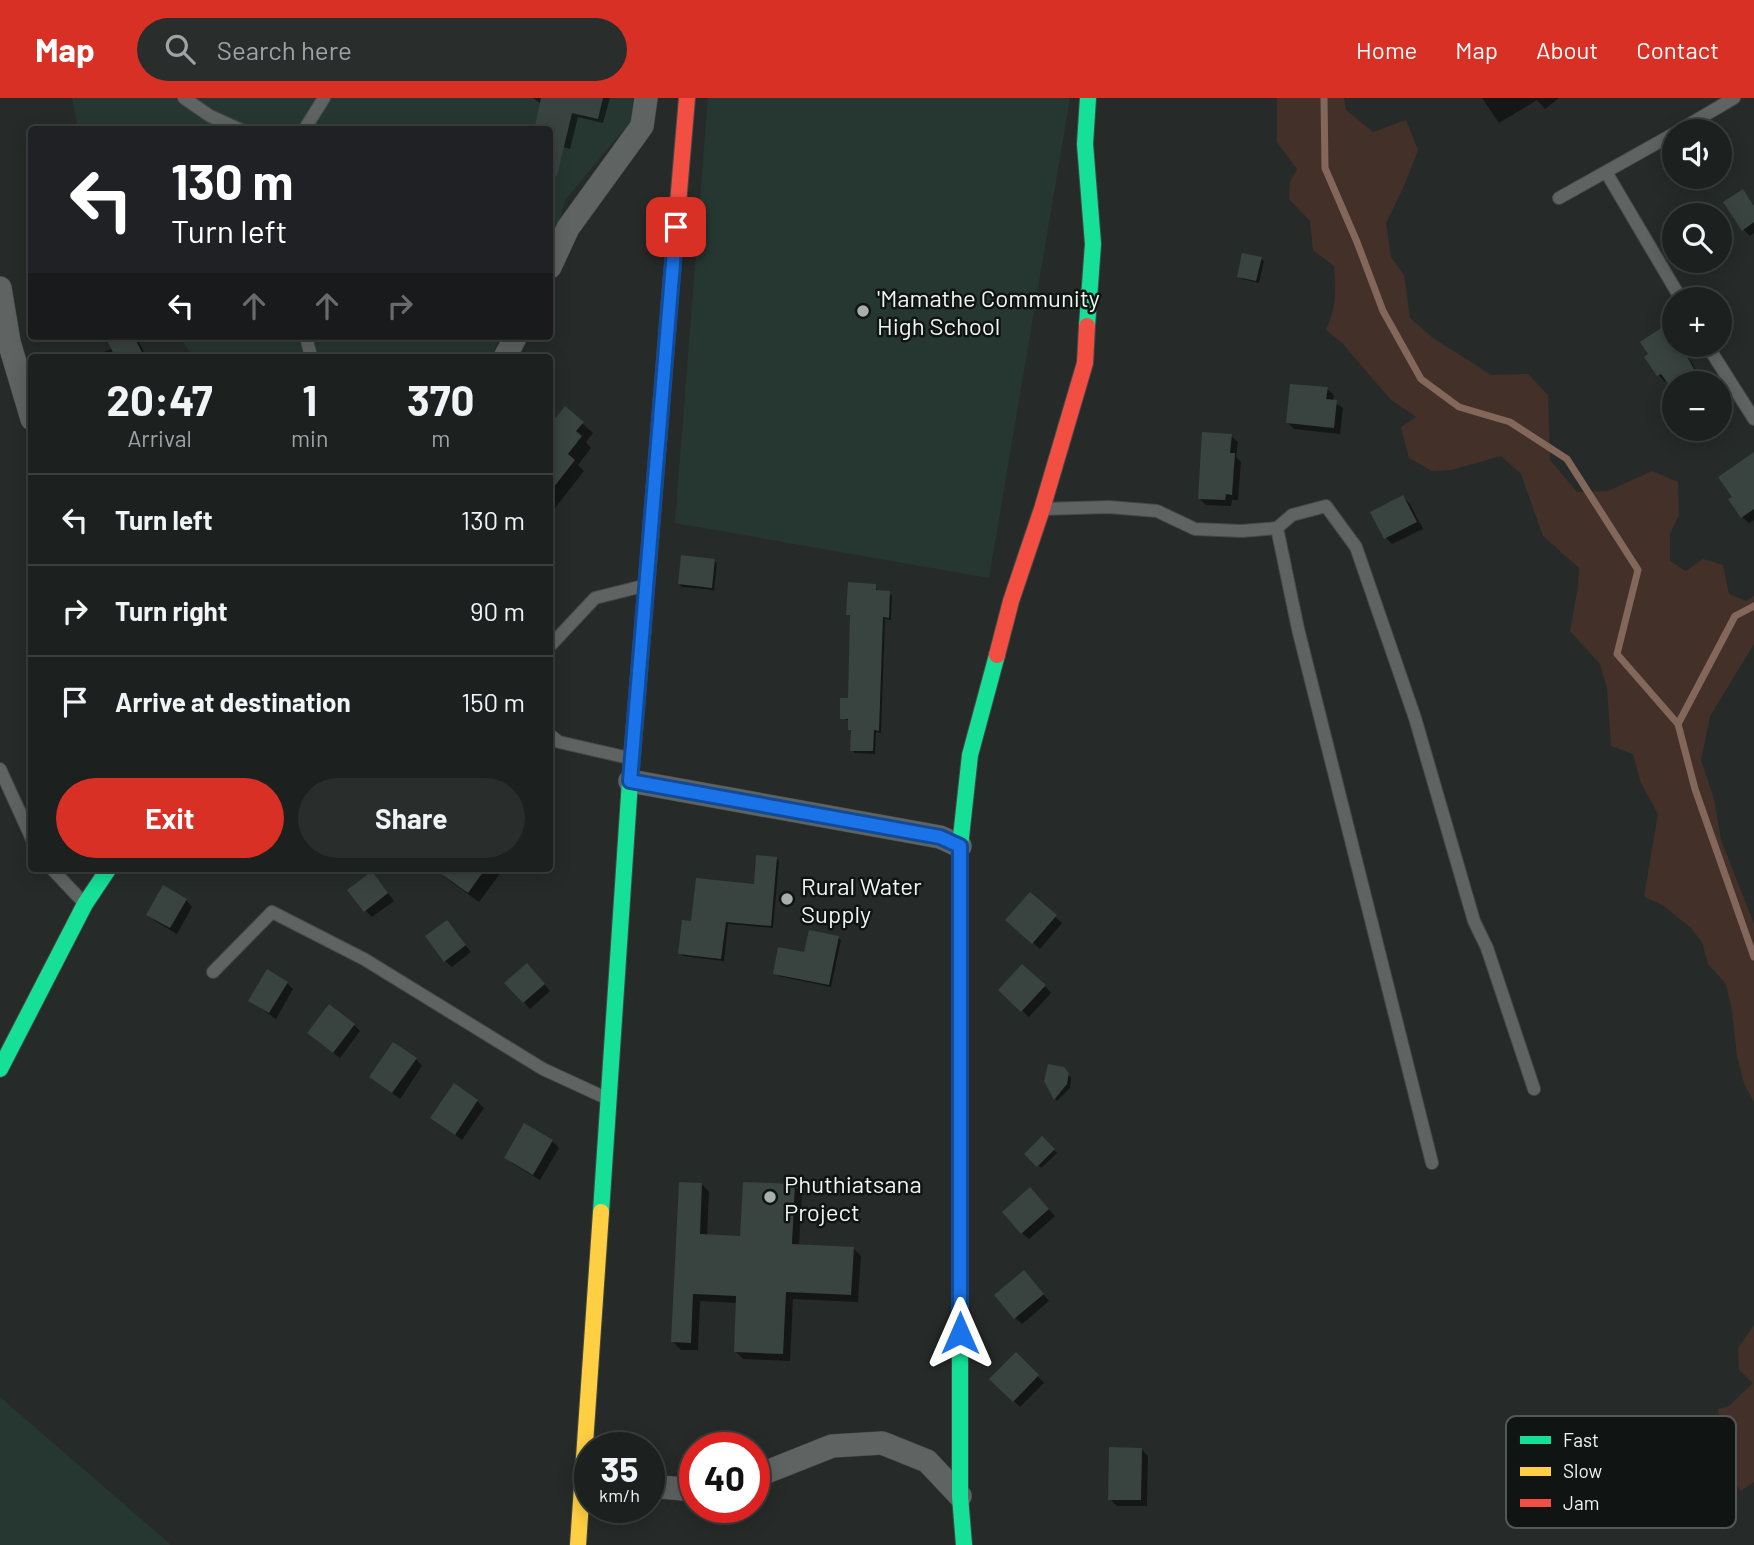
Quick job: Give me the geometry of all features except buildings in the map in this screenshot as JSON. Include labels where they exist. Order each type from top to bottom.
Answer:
[{"type":"street","points":[[553,260],[568,228],[642,126],[646,98]]},
{"type":"street","points":[[589,1432],[631,770],[687,98]]},
{"type":"street","points":[[964,1545],[960,1496],[960,846],[970,755],[1011,601],[1086,363],[1093,244],[1085,144],[1088,98]]},
{"type":"street","points":[[0,288],[9,342],[28,405]]},
{"type":"street","points":[[631,770],[940,837],[960,846]]},
{"type":"street","points":[[0,1069],[85,904],[107,872]]},
{"type":"street","points":[[770,1471],[832,1446],[882,1443],[927,1461],[960,1496]]},
{"type":"street","points":[[578,1545],[581,1523]]},
{"type":"lane","points":[[184,98],[210,116],[232,126]]},
{"type":"lane","points":[[306,126],[324,98]]},
{"type":"lane","points":[[1699,119],[1734,98]]},
{"type":"lane","points":[[1559,198],[1662,140]]},
{"type":"lane","points":[[1606,172],[1674,287]]},
{"type":"lane","points":[[1714,357],[1754,419]]},
{"type":"lane","points":[[1042,509],[1109,507],[1157,511],[1195,529],[1242,531],[1277,528],[1292,515],[1326,506],[1356,547],[1415,718],[1474,922],[1487,947],[1534,1089]]},
{"type":"lane","points":[[1277,528],[1298,629],[1432,1163]]},
{"type":"lane","points":[[553,643],[595,598],[646,585]]},
{"type":"lane","points":[[553,737],[631,770]]},
{"type":"lane","points":[[0,769],[28,830]]},
{"type":"lane","points":[[55,872],[85,904]]},
{"type":"lane","points":[[213,972],[272,912],[364,959],[543,1069],[610,1099]]},
{"type":"shaded area","points":[[72,98],[633,98],[631,121],[565,200],[553,242],[553,126],[77,126]]},
{"type":"shaded area","name":"'Mamathe Community High School","points":[[708,98],[1070,98],[989,578],[675,523]]},
{"type":"shaded area","points":[[1277,98],[1344,98],[1346,110],[1373,132],[1406,120],[1418,150],[1386,223],[1391,257],[1404,275],[1410,318],[1433,338],[1491,375],[1528,374],[1548,395],[1550,460],[1577,492],[1608,491],[1652,471],[1678,482],[1679,515],[1670,534],[1670,561],[1686,571],[1703,559],[1723,565],[1729,594],[1746,601],[1754,596],[1754,644],[1710,716],[1701,760],[1714,799],[1721,840],[1754,924],[1754,1102],[1744,1083],[1737,1056],[1726,984],[1708,964],[1702,942],[1690,927],[1661,904],[1644,897],[1658,814],[1641,783],[1633,754],[1611,746],[1607,688],[1600,664],[1570,631],[1579,568],[1543,536],[1521,474],[1501,456],[1451,470],[1432,471],[1409,458],[1401,427],[1416,417],[1391,400],[1342,343],[1326,330],[1335,299],[1334,266],[1313,250],[1310,221],[1289,199],[1290,182],[1297,169],[1277,142]]},
{"type":"shaded area","points":[[181,340],[500,340],[492,354],[192,354]]},
{"type":"shaded area","points":[[1754,1325],[1754,1482],[1741,1491],[1736,1485],[1736,1416],[1719,1416],[1718,1409],[1729,1406],[1753,1383],[1739,1370],[1738,1348]]},
{"type":"shaded area","points":[[0,1397],[171,1545],[0,1545]]},
{"type":"waterway","points":[[1324,98],[1325,168],[1383,311],[1421,379],[1459,407],[1510,422],[1567,459],[1638,570],[1617,654],[1678,724],[1695,789],[1754,957]]},
{"type":"waterway","points":[[1678,724],[1735,616],[1754,606]]},
{"type":"traffic: fast","points":[[1087,326],[1093,244],[1085,144],[1088,98]]},
{"type":"traffic: fast","points":[[601,1212],[630,781],[649,554]]},
{"type":"traffic: fast","points":[[964,1545],[960,1496],[960,846],[970,755],[997,655]]},
{"type":"traffic: fast","points":[[0,1069],[85,904],[106,872]]},
{"type":"traffic: slow","points":[[649,554],[669,309]]},
{"type":"traffic: slow","points":[[578,1545],[601,1212]]},
{"type":"traffic: jam","points":[[669,309],[687,98]]},
{"type":"traffic: jam","points":[[997,655],[1011,601],[1042,509],[1085,363],[1087,326]]},
{"type":"place","name":"'Mamathe Community High School","points":[[863,311]]},
{"type":"place","name":"Rural Water Supply","points":[[787,899]]},
{"type":"place","name":"Phuthiatsana Project","points":[[770,1197]]},
{"type":"route","points":[[676,227],[630,781],[940,837],[960,846],[960,1333]]}]
